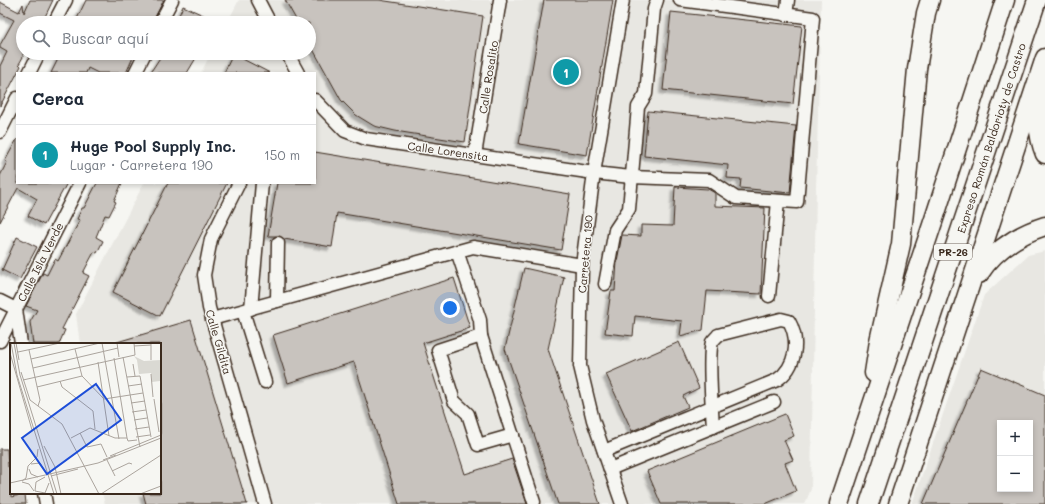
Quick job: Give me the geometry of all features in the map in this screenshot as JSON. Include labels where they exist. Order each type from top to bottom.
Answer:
[{"type":"highway","points":[[915,0],[917,69]]},
{"type":"highway","points":[[865,427],[879,341],[901,244],[917,69],[926,13],[930,0]]},
{"type":"highway","name":"PR-26","points":[[839,504],[936,214],[1005,0]]},
{"type":"highway","name":"Expreso Román Baldorioty de Castro","points":[[869,504],[1037,0]]},
{"type":"highway","points":[[898,504],[1045,58]]},
{"type":"highway","points":[[1045,67],[1038,115],[1040,136],[1045,154]]},
{"type":"highway","points":[[968,290],[985,264],[1005,245],[1016,237],[1045,226]]},
{"type":"street","points":[[58,16],[66,0]]},
{"type":"street","points":[[164,16],[172,0]]},
{"type":"street","points":[[258,0],[266,16]]},
{"type":"street","name":"Calle Rosalito","points":[[475,155],[500,0]]},
{"type":"street","name":"Carretera 190","points":[[622,504],[593,420],[580,366],[582,265],[594,173],[623,0]]},
{"type":"street","points":[[605,284],[615,230],[629,209],[638,107],[646,94],[654,9],[657,0]]},
{"type":"street","points":[[680,0],[786,15],[788,0]]},
{"type":"street","name":"Calle Lorensita","points":[[316,101],[345,131],[366,139],[594,173],[631,177],[709,180],[736,198],[797,202],[813,18],[786,15]]},
{"type":"street","points":[[30,72],[36,60]]},
{"type":"street","points":[[136,72],[142,60]]},
{"type":"street","points":[[291,60],[297,72]]},
{"type":"street","points":[[0,132],[16,100]]},
{"type":"street","name":"Calle Isla Verde","points":[[0,341],[79,184]]},
{"type":"street","name":"Calle Gildita","points":[[238,184],[210,239],[204,275],[212,319],[265,504]]},
{"type":"street","points":[[262,184],[247,310],[265,382]]},
{"type":"street","points":[[769,296],[778,201]]},
{"type":"street","points":[[278,243],[278,301]]},
{"type":"street","points":[[212,319],[473,247],[582,265]]},
{"type":"street","points":[[458,251],[480,320],[481,336],[534,502]]},
{"type":"street","points":[[0,301],[16,309],[21,343]]},
{"type":"street","points":[[604,451],[712,407],[777,380],[786,374],[792,363],[794,351],[793,329],[789,321],[781,319],[718,335],[712,342],[712,407],[713,426]]},
{"type":"street","points":[[481,336],[438,350],[454,401],[468,414],[478,445],[513,435]]},
{"type":"street","points":[[610,469],[774,402]]},
{"type":"street","points":[[44,494],[46,504]]},
{"type":"shaded area","points":[[239,0],[821,0],[811,489],[805,504],[105,504],[102,494],[161,494],[161,343],[80,343],[76,314],[143,184],[316,184],[316,72],[202,72],[208,60],[316,60],[316,16],[231,16]]},
{"type":"shaded area","points":[[1045,251],[1045,504],[912,504],[984,295],[1028,255]]},
{"type":"building","points":[[30,0],[53,0],[45,16],[16,16],[16,60],[21,60],[19,64],[21,66],[18,72],[16,72],[16,76],[0,106],[0,66],[7,52],[0,48],[0,45],[14,20],[0,13],[0,2],[19,12],[23,4],[24,13]]},
{"type":"building","points":[[86,0],[164,0],[156,16],[78,16]]},
{"type":"building","points":[[285,0],[379,0],[483,16],[465,142],[395,131],[374,126],[356,115],[341,100],[316,55],[316,16],[294,16]]},
{"type":"building","points":[[544,0],[613,0],[587,155],[519,144]]},
{"type":"building","points":[[183,6],[205,16],[179,16]]},
{"type":"building","points":[[671,12],[802,26],[793,104],[663,90]]},
{"type":"building","points":[[58,60],[132,60],[126,72],[96,72],[88,68],[86,72],[52,72]]},
{"type":"building","points":[[158,60],[195,60],[188,72],[151,72]]},
{"type":"building","points":[[230,60],[245,60],[268,72],[224,72]]},
{"type":"building","points":[[648,111],[796,126],[790,193],[740,188],[741,179],[727,178],[728,165],[644,156]]},
{"type":"building","points":[[16,141],[16,184],[66,184],[44,225],[28,216],[37,199],[18,188],[0,222],[0,176],[7,162],[5,161]]},
{"type":"building","points":[[316,152],[570,194],[561,250],[337,213],[332,247],[284,239],[279,236],[268,236],[277,184],[316,184]]},
{"type":"building","points":[[96,184],[122,184],[114,201],[116,202],[109,216],[105,215],[96,237],[103,241],[97,253],[94,252],[83,273],[89,276],[62,329],[65,330],[59,343],[33,343],[30,322],[37,310],[26,306],[43,273],[47,275],[55,259],[58,261],[80,220],[77,219],[82,208],[84,208]]},
{"type":"building","points":[[167,184],[226,184],[160,316],[113,292]]},
{"type":"building","points":[[675,187],[708,189],[715,193],[715,206],[765,208],[761,294],[707,291],[703,330],[680,336],[682,321],[635,316],[633,336],[605,333],[611,291],[615,291],[617,261],[622,235],[641,236],[641,225],[673,226]]},
{"type":"building","points":[[17,237],[37,247],[20,279],[2,270]]},
{"type":"building","points":[[524,268],[564,277],[548,349],[600,504],[558,504],[505,349]]},
{"type":"building","points":[[454,278],[470,328],[423,343],[465,474],[512,459],[527,504],[399,504],[354,362],[288,383],[273,335]]},
{"type":"building","points":[[191,320],[247,504],[146,504],[143,494],[161,494],[161,343],[117,342]]},
{"type":"building","points":[[679,342],[699,388],[683,396],[688,407],[632,431],[606,374]]},
{"type":"building","points":[[981,368],[1045,395],[1045,504],[923,504]]},
{"type":"building","points":[[785,414],[794,436],[784,440],[793,460],[785,463],[796,491],[765,504],[661,504],[647,471]]},
{"type":"building","points":[[0,449],[7,449],[8,467],[10,466],[11,497],[25,494],[26,504],[0,504]]},
{"type":"place","name":"Huge Pool Supply Inc.","points":[[566,72]]}]
